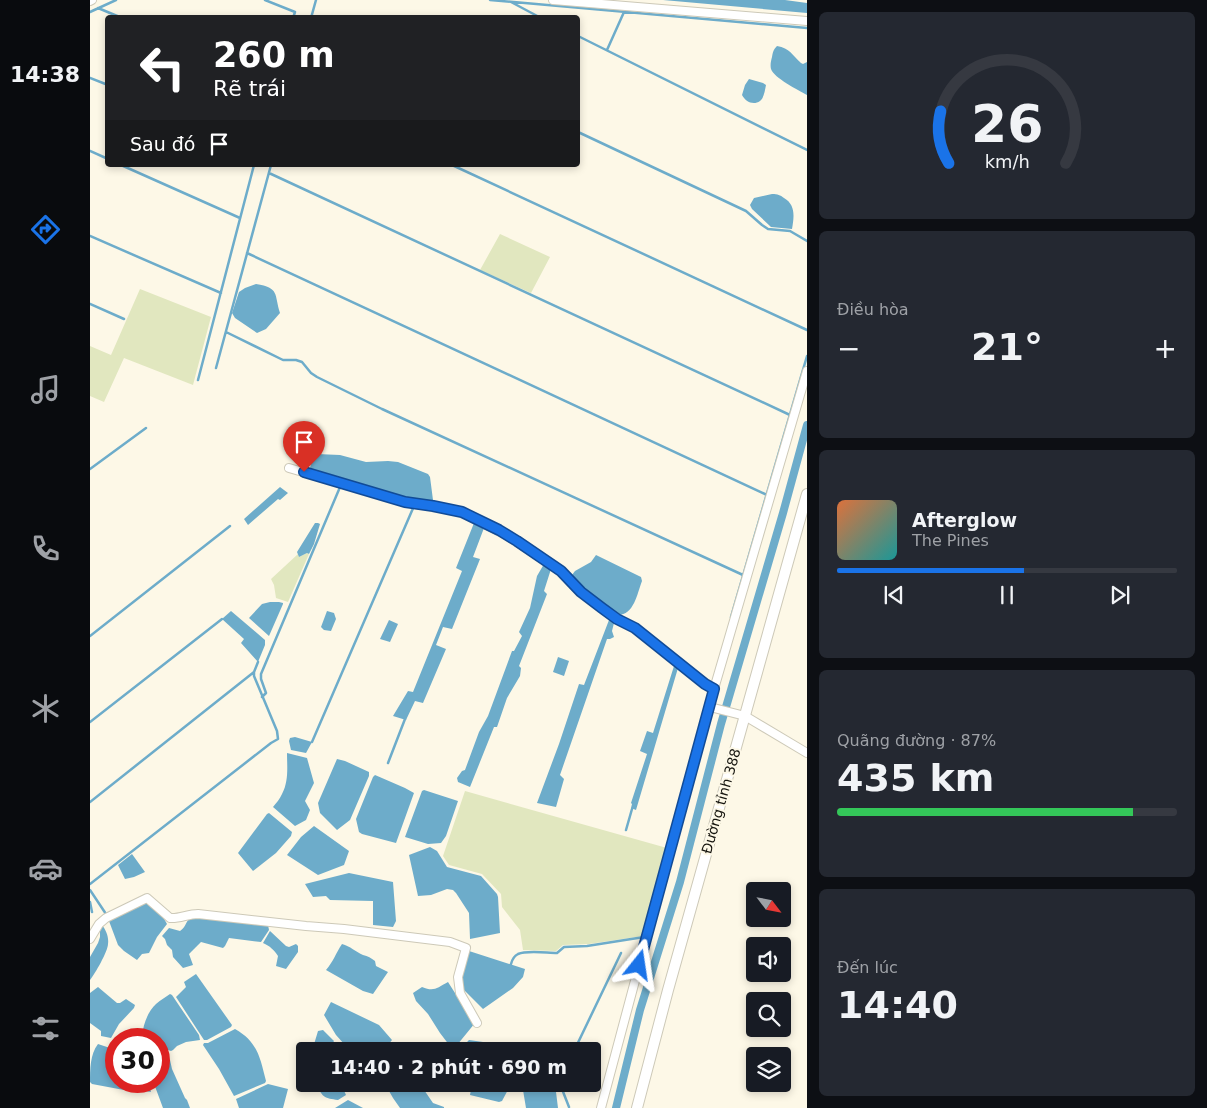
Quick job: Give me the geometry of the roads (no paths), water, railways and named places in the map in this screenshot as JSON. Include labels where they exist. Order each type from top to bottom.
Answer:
[{"type":"main road","name":"Đường tỉnh 388","points":[[637,1108],[743,715],[807,494]]},
{"type":"street","points":[[553,0],[807,21]]},
{"type":"street","points":[[601,1108],[671,846],[711,707],[714,689],[807,371]]},
{"type":"street","points":[[289,468],[405,502],[462,512],[499,530],[561,571],[581,592],[617,619],[635,628],[705,684],[714,689]]},
{"type":"street","points":[[711,707],[743,715],[807,753]]},
{"type":"street","points":[[90,939],[102,921],[147,898],[170,918],[174,919],[198,914],[306,926],[344,928],[450,942],[466,948],[458,977],[460,993],[477,1022]]},
{"type":"water","points":[[663,0],[785,0],[807,3],[807,13]]},
{"type":"water","points":[[777,46],[788,50],[801,63],[807,62],[807,95],[787,84],[771,69],[773,51]]},
{"type":"water","points":[[749,79],[766,85],[762,98],[755,103],[745,99],[742,95]]},
{"type":"water","points":[[772,194],[780,195],[791,204],[794,216],[792,229],[771,227],[752,209],[750,205],[754,198]]},
{"type":"water","points":[[256,284],[273,290],[280,313],[266,329],[257,333],[235,318],[232,313],[239,292]]},
{"type":"water","points":[[317,454],[340,455],[366,462],[398,462],[428,474],[433,500],[432,502],[421,502],[314,471],[310,467]]},
{"type":"water","points":[[280,487],[288,493],[280,500],[278,499],[248,525],[244,519]]},
{"type":"water","points":[[315,523],[320,524],[314,544],[309,554],[307,553],[299,557],[297,552]]},
{"type":"water","points":[[474,523],[484,528],[473,557],[480,559],[452,629],[443,627],[436,645],[446,649],[423,703],[415,701],[406,720],[393,716],[408,691],[413,692],[462,571],[456,568]]},
{"type":"water","points":[[596,555],[641,577],[642,581],[634,603],[628,612],[618,615],[586,591],[572,575],[575,571],[591,562]]},
{"type":"water","points":[[544,564],[551,569],[544,591],[547,594],[519,666],[521,668],[520,676],[507,698],[497,727],[494,727],[470,787],[458,782],[457,778],[465,770],[479,732],[488,716],[512,651],[514,651],[522,636],[519,632],[530,608],[537,576]]},
{"type":"water","points":[[270,602],[283,604],[269,636],[249,618],[262,604]]},
{"type":"water","points":[[231,611],[265,640],[265,645],[258,662],[241,643],[244,639],[222,619]]},
{"type":"water","points":[[327,611],[334,613],[336,619],[331,631],[324,630],[321,627]]},
{"type":"water","points":[[389,620],[398,624],[390,642],[380,639]]},
{"type":"water","points":[[609,620],[614,623],[612,631],[614,637],[607,639],[560,775],[564,779],[556,807],[537,803],[579,684],[584,685]]},
{"type":"water","points":[[558,657],[569,661],[564,676],[553,672]]},
{"type":"water","points":[[674,666],[678,668],[636,810],[631,808],[631,803],[647,754],[640,751],[647,731],[653,733]]},
{"type":"water","points":[[295,737],[312,742],[306,753],[291,750],[289,741],[290,738]]},
{"type":"water","points":[[287,753],[307,758],[314,783],[305,801],[310,810],[306,820],[295,826],[273,807],[281,796],[286,784]]},
{"type":"water","points":[[337,759],[369,772],[369,776],[350,820],[337,830],[320,813],[318,803]]},
{"type":"water","points":[[375,775],[414,793],[396,843],[359,832],[356,819]]},
{"type":"water","points":[[424,790],[458,801],[446,836],[441,843],[428,844],[405,837]]},
{"type":"water","points":[[269,813],[292,832],[291,836],[276,853],[253,871],[238,853]]},
{"type":"water","points":[[314,826],[349,851],[344,865],[318,875],[287,855],[301,837]]},
{"type":"water","points":[[430,847],[437,851],[447,867],[481,876],[497,894],[500,933],[470,939],[469,913],[453,890],[447,889],[431,895],[418,896],[409,855]]},
{"type":"water","points":[[132,854],[145,872],[125,879],[118,865]]},
{"type":"water","points":[[349,873],[393,882],[396,921],[393,927],[373,925],[373,901],[330,900],[326,896],[313,897],[305,884]]},
{"type":"water","points":[[146,901],[163,917],[167,924],[157,937],[149,953],[142,954],[137,960],[118,945],[109,921]]},
{"type":"water","points":[[195,917],[268,925],[269,930],[261,942],[229,938],[223,948],[201,942],[189,954],[193,965],[183,968],[173,957],[172,950],[162,936],[169,928],[180,931],[189,919]]},
{"type":"water","points":[[102,925],[108,936],[107,947],[101,962],[90,980],[90,957],[98,943]]},
{"type":"water","points":[[270,931],[286,946],[289,947],[296,944],[298,946],[298,952],[286,969],[276,966],[278,956],[272,948],[263,943]]},
{"type":"water","points":[[342,944],[371,958],[375,961],[376,966],[388,972],[373,994],[363,991],[326,970]]},
{"type":"water","points":[[469,951],[525,969],[523,977],[513,988],[483,1009],[464,990],[461,978]]},
{"type":"water","points":[[196,974],[232,1025],[207,1040],[204,1040],[176,997],[186,987],[184,982]]},
{"type":"water","points":[[448,982],[455,993],[462,999],[475,1023],[460,1042],[447,1042],[428,1014],[416,1001],[413,993],[422,987],[438,988]]},
{"type":"water","points":[[98,987],[117,1003],[126,999],[135,1005],[117,1028],[105,1028],[105,1037],[101,1036],[101,1031],[90,1023],[90,993]]},
{"type":"water","points":[[170,994],[172,995],[199,1035],[200,1040],[186,1042],[171,1051],[170,1028],[144,1028],[150,1011]]},
{"type":"water","points":[[331,1002],[379,1025],[392,1040],[390,1042],[342,1042],[324,1015]]},
{"type":"water","points":[[235,1029],[249,1039],[257,1051],[266,1081],[234,1096],[203,1045]]},
{"type":"water","points":[[323,1030],[333,1042],[315,1042],[318,1031]]},
{"type":"water","points":[[469,1040],[483,1042],[467,1042]]},
{"type":"water","points":[[98,1044],[105,1046],[105,1086],[90,1082],[91,1062]]},
{"type":"water","points":[[170,1060],[172,1069],[190,1108],[163,1108],[157,1093],[170,1093]]},
{"type":"water","points":[[268,1084],[288,1089],[283,1108],[239,1108],[236,1099]]},
{"type":"water","points":[[321,1092],[345,1092],[346,1095],[338,1100],[322,1095]]},
{"type":"water","points":[[390,1092],[425,1092],[433,1103],[444,1108],[400,1108]]},
{"type":"water","points":[[471,1092],[507,1092],[502,1101],[499,1102],[470,1095]]},
{"type":"water","points":[[523,1092],[556,1092],[558,1108],[526,1108]]},
{"type":"water","points":[[348,1100],[363,1108],[335,1108]]},
{"type":"waterway","points":[[90,12],[116,0]]},
{"type":"waterway","points":[[265,0],[295,12],[294,15]]},
{"type":"waterway","points":[[312,15],[316,0]]},
{"type":"waterway","points":[[490,0],[807,28]]},
{"type":"waterway","points":[[511,2],[535,15]]},
{"type":"waterway","points":[[98,8],[115,15]]},
{"type":"waterway","points":[[607,50],[624,12]]},
{"type":"waterway","points":[[580,37],[807,150]]},
{"type":"waterway","points":[[90,78],[105,84]]},
{"type":"waterway","points":[[580,133],[746,211],[768,229],[790,231],[807,241]]},
{"type":"waterway","points":[[90,151],[105,158]]},
{"type":"waterway","points":[[125,167],[240,218]]},
{"type":"waterway","points":[[198,380],[253,167]]},
{"type":"waterway","points":[[216,368],[270,167]]},
{"type":"waterway","points":[[456,167],[807,330]]},
{"type":"waterway","points":[[269,173],[790,415]]},
{"type":"waterway","points":[[90,236],[221,293]]},
{"type":"waterway","points":[[247,253],[767,495]]},
{"type":"waterway","points":[[90,304],[124,319]]},
{"type":"waterway","points":[[226,332],[283,360],[302,362],[317,377],[382,409],[743,575]]},
{"type":"waterway","points":[[731,617],[807,356]]},
{"type":"waterway","points":[[616,1108],[640,1010],[680,882],[721,724],[807,425]]},
{"type":"waterway","points":[[90,469],[146,428]]},
{"type":"waterway","points":[[262,697],[266,693],[261,674],[343,480]]},
{"type":"waterway","points":[[312,742],[414,506]]},
{"type":"waterway","points":[[90,636],[230,526]]},
{"type":"waterway","points":[[90,722],[222,619]]},
{"type":"waterway","points":[[254,672],[258,662]]},
{"type":"waterway","points":[[90,802],[254,672],[277,731],[278,739],[90,884]]},
{"type":"waterway","points":[[388,763],[405,719]]},
{"type":"waterway","points":[[626,830],[632,809]]},
{"type":"waterway","points":[[90,890],[106,914]]},
{"type":"waterway","points":[[90,902],[92,912]]},
{"type":"waterway","points":[[511,964],[515,956],[522,953],[557,953],[564,947],[587,946],[644,937]]},
{"type":"waterway","points":[[578,1042],[621,953]]},
{"type":"waterway","points":[[563,1092],[569,1107]]}]
